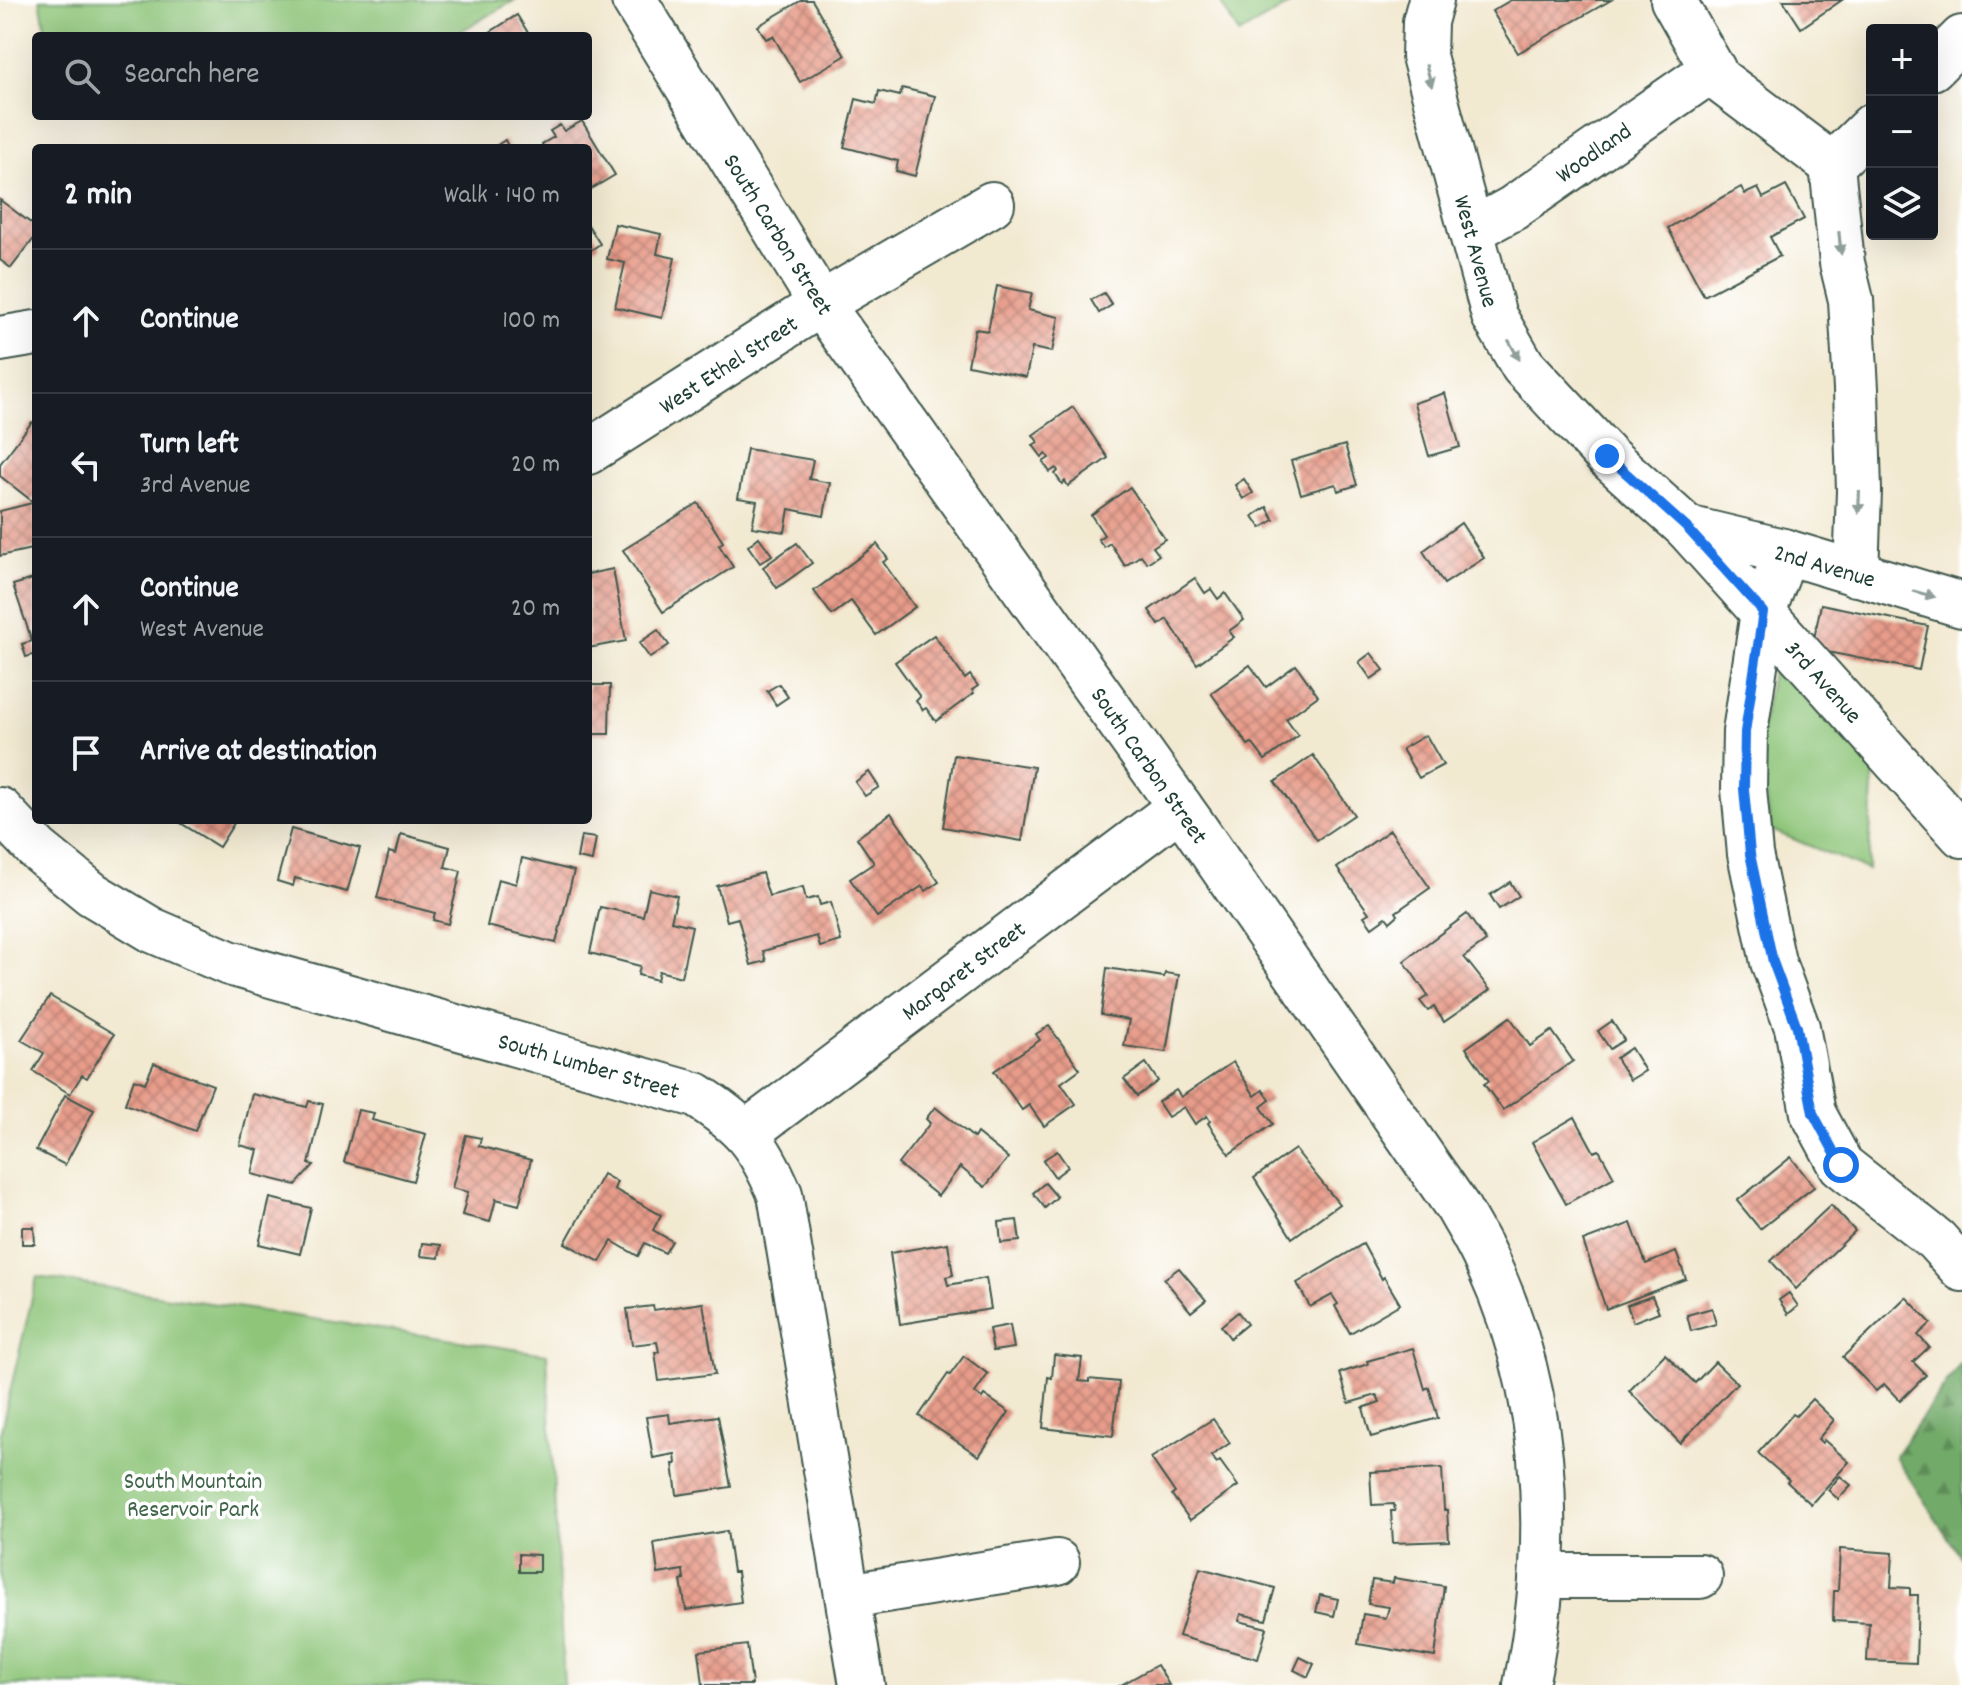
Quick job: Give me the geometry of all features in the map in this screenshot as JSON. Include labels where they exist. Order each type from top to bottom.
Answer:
[{"type":"street","name":"South Carbon Street","points":[[634,0],[821,304],[1180,807],[1458,1208],[1487,1262],[1517,1337],[1532,1395],[1544,1475],[1542,1576],[1536,1636],[1526,1685]]},
{"type":"street","name":"West Avenue","points":[[1431,0],[1425,22],[1424,56],[1494,316],[1523,366],[1607,456],[1687,528]]},
{"type":"street","points":[[1673,0],[1718,79],[1832,165],[1842,263],[1851,300],[1859,491],[1856,574]]},
{"type":"street","points":[[1938,62],[1962,38]]},
{"type":"street","name":"Woodland","points":[[1471,231],[1513,208],[1713,69]]},
{"type":"street","points":[[1832,165],[1866,132]]},
{"type":"street","name":"West Ethel Street","points":[[592,449],[821,304],[992,204]]},
{"type":"street","points":[[0,339],[32,334]]},
{"type":"street","name":"2nd Avenue","points":[[1687,528],[1783,551],[1962,605]]},
{"type":"street","name":"3rd Avenue","points":[[1687,528],[1962,835]]},
{"type":"street","points":[[1783,551],[1763,612],[1745,732],[1744,789],[1750,854],[1773,962],[1797,1027],[1813,1113],[1841,1165],[1936,1240],[1962,1269]]},
{"type":"street","name":"Margaret Street","points":[[746,1133],[1180,807]]},
{"type":"street","name":"South Lumber Street","points":[[0,810],[37,849],[92,894],[152,930],[229,963],[696,1095],[731,1117],[766,1162],[780,1194],[862,1685]]},
{"type":"street","points":[[848,1596],[1057,1562]]},
{"type":"street","points":[[1542,1576],[1700,1576]]},
{"type":"green space","points":[[40,0],[515,0],[459,32],[46,32]]},
{"type":"green space","points":[[1219,0],[1297,0],[1239,34]]},
{"type":"green space","points":[[1772,671],[1822,706],[1874,771],[1868,870],[1771,830],[1758,751]]},
{"type":"green space","name":"South Mountain Reservoir Park","points":[[37,1277],[547,1354],[564,1685],[0,1685],[0,1434]]},
{"type":"green space","points":[[1962,1361],[1962,1559],[1895,1456]]},
{"type":"building","points":[[802,0],[812,0],[845,56],[800,82],[773,36],[766,39],[758,26]]},
{"type":"building","points":[[1511,0],[1611,0],[1518,53],[1492,11]]},
{"type":"building","points":[[1783,0],[1842,0],[1801,28]]},
{"type":"building","points":[[517,15],[528,32],[490,32]]},
{"type":"building","points":[[902,88],[935,96],[915,176],[896,171],[898,161],[844,147],[856,99],[876,104],[879,91],[900,96]]},
{"type":"building","points":[[582,121],[615,175],[592,189],[592,144],[542,144],[554,137],[550,131],[560,125],[564,131]]},
{"type":"building","points":[[1786,186],[1804,219],[1770,237],[1780,256],[1704,296],[1668,228],[1741,187],[1745,194],[1758,188],[1763,198]]},
{"type":"building","points":[[0,200],[32,224],[32,241],[11,268],[0,260]]},
{"type":"building","points":[[615,224],[661,234],[657,254],[675,258],[662,318],[615,307],[625,263],[607,259]]},
{"type":"building","points":[[592,231],[600,244],[592,249]]},
{"type":"building","points":[[997,286],[1032,293],[1028,310],[1059,317],[1052,352],[1032,348],[1026,377],[968,365],[975,329],[988,331]]},
{"type":"building","points":[[1104,293],[1112,305],[1099,313],[1091,300]]},
{"type":"building","points":[[1445,393],[1460,447],[1429,456],[1414,403]]},
{"type":"building","points":[[1073,407],[1108,458],[1068,486],[1065,481],[1062,484],[1055,474],[1058,471],[1056,468],[1050,472],[1043,462],[1049,458],[1046,454],[1042,457],[1033,445],[1038,442],[1033,435]]},
{"type":"building","points":[[32,422],[32,501],[0,476],[0,464]]},
{"type":"building","points":[[1345,445],[1357,485],[1338,491],[1336,484],[1301,494],[1291,461]]},
{"type":"building","points":[[747,449],[813,460],[809,479],[830,483],[824,516],[789,509],[785,532],[752,527],[757,501],[738,498]]},
{"type":"building","points":[[1244,479],[1253,493],[1243,499],[1235,485]]},
{"type":"building","points":[[1130,487],[1165,539],[1153,547],[1159,555],[1147,563],[1141,555],[1125,566],[1110,543],[1104,547],[1098,539],[1104,535],[1091,515]]},
{"type":"building","points":[[32,503],[32,549],[0,556],[0,511]]},
{"type":"building","points":[[698,503],[723,542],[719,545],[733,567],[663,612],[623,550]]},
{"type":"building","points":[[1267,507],[1274,520],[1261,528],[1253,516]]},
{"type":"building","points":[[1461,523],[1484,558],[1444,584],[1423,551]]},
{"type":"building","points":[[759,537],[772,555],[760,563],[748,546]]},
{"type":"building","points":[[797,543],[812,563],[777,588],[763,567]]},
{"type":"building","points":[[877,544],[888,559],[883,562],[915,607],[876,635],[851,601],[832,615],[814,591]]},
{"type":"building","points":[[613,569],[626,641],[592,647],[592,573]]},
{"type":"building","points":[[1195,578],[1205,593],[1211,589],[1218,599],[1225,593],[1244,620],[1229,631],[1234,637],[1197,664],[1167,619],[1159,625],[1149,610]]},
{"type":"building","points":[[32,579],[32,641],[13,585]]},
{"type":"building","points":[[1821,604],[1928,626],[1919,670],[1812,649]]},
{"type":"building","points":[[658,630],[669,645],[650,658],[639,643]]},
{"type":"building","points":[[934,635],[965,679],[970,675],[978,686],[972,690],[974,693],[936,721],[916,701],[920,697],[895,662]]},
{"type":"building","points":[[32,641],[32,655],[26,657],[22,644]]},
{"type":"building","points":[[1371,653],[1384,670],[1371,679],[1359,662]]},
{"type":"building","points":[[1250,665],[1266,687],[1296,665],[1318,696],[1286,719],[1298,736],[1265,760],[1252,743],[1248,745],[1211,693]]},
{"type":"building","points":[[779,684],[788,697],[776,705],[767,691]]},
{"type":"building","points":[[592,685],[610,685],[609,734],[592,734]]},
{"type":"building","points":[[1426,735],[1443,765],[1419,778],[1402,749]]},
{"type":"building","points":[[954,755],[1034,767],[1022,841],[943,827]]},
{"type":"building","points":[[1313,755],[1354,815],[1317,840],[1275,782]]},
{"type":"building","points":[[869,772],[879,787],[865,796],[855,782]]},
{"type":"building","points":[[891,813],[939,882],[926,891],[922,886],[877,917],[850,879],[874,863],[857,838]]},
{"type":"building","points":[[182,824],[233,824],[219,847]]},
{"type":"building","points":[[291,829],[360,848],[347,892],[295,878],[293,886],[277,881]]},
{"type":"building","points":[[1390,830],[1430,888],[1396,912],[1398,915],[1390,922],[1386,917],[1372,927],[1364,916],[1369,913],[1337,868]]},
{"type":"building","points":[[401,834],[450,847],[445,867],[461,871],[448,924],[433,920],[435,913],[377,898],[389,852],[396,854]]},
{"type":"building","points":[[581,836],[596,838],[592,861],[577,858]]},
{"type":"building","points":[[522,858],[574,871],[556,943],[487,926],[498,879],[516,884]]},
{"type":"building","points":[[762,873],[769,896],[803,887],[806,900],[818,897],[820,905],[831,902],[841,941],[820,947],[817,936],[763,951],[766,961],[751,965],[738,918],[727,921],[717,886]]},
{"type":"building","points":[[1510,882],[1519,896],[1499,909],[1490,895]]},
{"type":"building","points":[[649,889],[677,896],[671,921],[692,926],[681,977],[659,971],[657,980],[638,975],[640,966],[590,953],[600,907],[643,916]]},
{"type":"building","points":[[1467,914],[1486,941],[1464,957],[1490,990],[1444,1022],[1434,1007],[1428,1011],[1420,1001],[1428,996],[1404,961]]},
{"type":"building","points":[[1107,968],[1164,977],[1165,973],[1179,975],[1166,1052],[1124,1046],[1129,1020],[1101,1015]]},
{"type":"building","points":[[50,996],[114,1034],[87,1078],[82,1075],[70,1094],[33,1071],[44,1053],[21,1040]]},
{"type":"building","points":[[1510,1017],[1530,1046],[1552,1031],[1573,1061],[1503,1110],[1484,1084],[1489,1081],[1466,1048]]},
{"type":"building","points":[[1612,1021],[1624,1040],[1610,1049],[1598,1031]]},
{"type":"building","points":[[1049,1026],[1080,1069],[1061,1083],[1076,1104],[1044,1126],[1029,1105],[1022,1110],[994,1071],[1040,1040],[1036,1034]]},
{"type":"building","points":[[1631,1048],[1645,1071],[1630,1080],[1616,1058]]},
{"type":"building","points":[[1233,1062],[1255,1096],[1263,1090],[1270,1100],[1261,1107],[1273,1124],[1229,1154],[1208,1123],[1207,1116],[1195,1124],[1184,1107],[1168,1117],[1158,1102],[1176,1090],[1181,1097]]},
{"type":"building","points":[[154,1063],[213,1085],[195,1131],[125,1104],[134,1079],[145,1083]]},
{"type":"building","points":[[1146,1063],[1158,1081],[1137,1096],[1124,1079]]},
{"type":"building","points":[[252,1094],[307,1107],[309,1101],[323,1104],[309,1164],[314,1165],[296,1185],[252,1174],[258,1150],[240,1145]]},
{"type":"building","points":[[65,1095],[94,1110],[65,1165],[36,1150]]},
{"type":"building","points":[[935,1107],[974,1138],[977,1133],[1008,1158],[985,1187],[960,1167],[938,1196],[898,1164],[930,1123],[926,1119]]},
{"type":"building","points":[[358,1110],[374,1113],[372,1120],[426,1134],[413,1181],[344,1162]]},
{"type":"building","points":[[1575,1117],[1594,1152],[1599,1150],[1614,1177],[1566,1204],[1532,1142]]},
{"type":"building","points":[[466,1135],[481,1138],[479,1146],[531,1160],[519,1205],[496,1199],[490,1222],[462,1215],[468,1192],[452,1188]]},
{"type":"building","points":[[1295,1149],[1339,1204],[1292,1238],[1254,1178]]},
{"type":"building","points":[[1057,1151],[1068,1167],[1055,1177],[1043,1160]]},
{"type":"building","points":[[1791,1157],[1814,1187],[1760,1229],[1737,1201]]},
{"type":"building","points":[[603,1174],[617,1182],[614,1189],[661,1215],[653,1230],[672,1241],[665,1253],[645,1243],[638,1256],[612,1241],[600,1262],[565,1243]]},
{"type":"building","points":[[1045,1183],[1057,1197],[1045,1208],[1033,1193]]},
{"type":"building","points":[[270,1198],[311,1208],[300,1254],[259,1244]]},
{"type":"building","points":[[1831,1205],[1855,1231],[1796,1289],[1771,1261]]},
{"type":"building","points":[[1017,1220],[1020,1241],[1001,1243],[999,1222]]},
{"type":"building","points":[[1631,1223],[1646,1264],[1676,1252],[1686,1279],[1606,1309],[1583,1241]]},
{"type":"building","points":[[22,1227],[34,1227],[35,1244],[22,1244]]},
{"type":"building","points":[[422,1243],[441,1245],[439,1258],[420,1256]]},
{"type":"building","points":[[948,1243],[953,1275],[946,1277],[948,1285],[986,1278],[991,1309],[900,1324],[890,1253]]},
{"type":"building","points":[[1363,1244],[1400,1304],[1350,1333],[1332,1295],[1310,1307],[1297,1283]]},
{"type":"building","points":[[1179,1268],[1206,1300],[1191,1312],[1164,1279]]},
{"type":"building","points":[[1789,1293],[1798,1306],[1788,1314],[1779,1300]]},
{"type":"building","points":[[1652,1296],[1659,1312],[1633,1322],[1627,1305]]},
{"type":"building","points":[[1906,1297],[1931,1323],[1918,1335],[1929,1347],[1913,1362],[1926,1375],[1900,1401],[1884,1384],[1876,1391],[1843,1357]]},
{"type":"building","points":[[703,1303],[715,1374],[659,1381],[655,1352],[659,1352],[657,1342],[632,1345],[627,1309],[653,1306],[654,1310]]},
{"type":"building","points":[[1712,1308],[1716,1324],[1691,1331],[1687,1315]]},
{"type":"building","points":[[1238,1312],[1247,1324],[1230,1338],[1221,1326]]},
{"type":"building","points":[[1010,1325],[1014,1348],[993,1351],[989,1329]]},
{"type":"building","points":[[1413,1348],[1425,1389],[1429,1387],[1438,1418],[1371,1437],[1363,1408],[1380,1402],[1377,1395],[1349,1403],[1340,1373],[1368,1364],[1367,1361]]},
{"type":"building","points":[[1665,1354],[1695,1383],[1715,1362],[1737,1383],[1680,1443],[1629,1391]]},
{"type":"building","points":[[1054,1355],[1082,1358],[1079,1381],[1119,1382],[1113,1436],[1043,1428],[1048,1377],[1052,1378]]},
{"type":"building","points":[[964,1356],[988,1374],[975,1393],[982,1398],[984,1395],[1009,1412],[979,1456],[919,1416]]},
{"type":"building","points":[[1812,1399],[1834,1420],[1818,1439],[1822,1443],[1824,1440],[1849,1462],[1811,1504],[1758,1453],[1793,1414],[1796,1416]]},
{"type":"building","points":[[669,1414],[670,1423],[718,1416],[731,1487],[677,1495],[673,1464],[676,1464],[675,1454],[653,1458],[646,1417]]},
{"type":"building","points":[[1213,1419],[1230,1443],[1211,1456],[1217,1463],[1220,1461],[1238,1486],[1190,1520],[1151,1458]]},
{"type":"building","points":[[1442,1468],[1449,1541],[1393,1543],[1391,1511],[1395,1511],[1394,1504],[1372,1505],[1370,1472]]},
{"type":"building","points":[[1840,1476],[1851,1485],[1838,1499],[1828,1490]]},
{"type":"building","points":[[727,1531],[741,1602],[686,1610],[681,1581],[684,1580],[683,1570],[658,1574],[654,1543]]},
{"type":"building","points":[[1840,1549],[1893,1553],[1891,1587],[1910,1588],[1910,1595],[1918,1595],[1916,1663],[1867,1661],[1869,1623],[1833,1621]]},
{"type":"building","points":[[519,1554],[539,1555],[539,1572],[519,1572]]},
{"type":"building","points":[[1200,1568],[1275,1588],[1266,1620],[1241,1614],[1239,1621],[1267,1628],[1258,1659],[1179,1636]]},
{"type":"building","points":[[1394,1578],[1444,1586],[1435,1657],[1358,1644],[1363,1614],[1386,1618],[1389,1607],[1368,1604],[1372,1580],[1393,1583]]},
{"type":"building","points":[[1320,1595],[1338,1599],[1334,1616],[1316,1612]]},
{"type":"building","points":[[747,1645],[752,1685],[703,1685],[699,1651]]},
{"type":"building","points":[[1300,1657],[1314,1664],[1308,1677],[1294,1670]]},
{"type":"building","points":[[1157,1665],[1169,1685],[1121,1685]]},
{"type":"route","points":[[1607,456],[1687,528],[1763,612],[1745,732],[1744,789],[1750,854],[1773,962],[1797,1027],[1813,1113],[1841,1165]]}]
